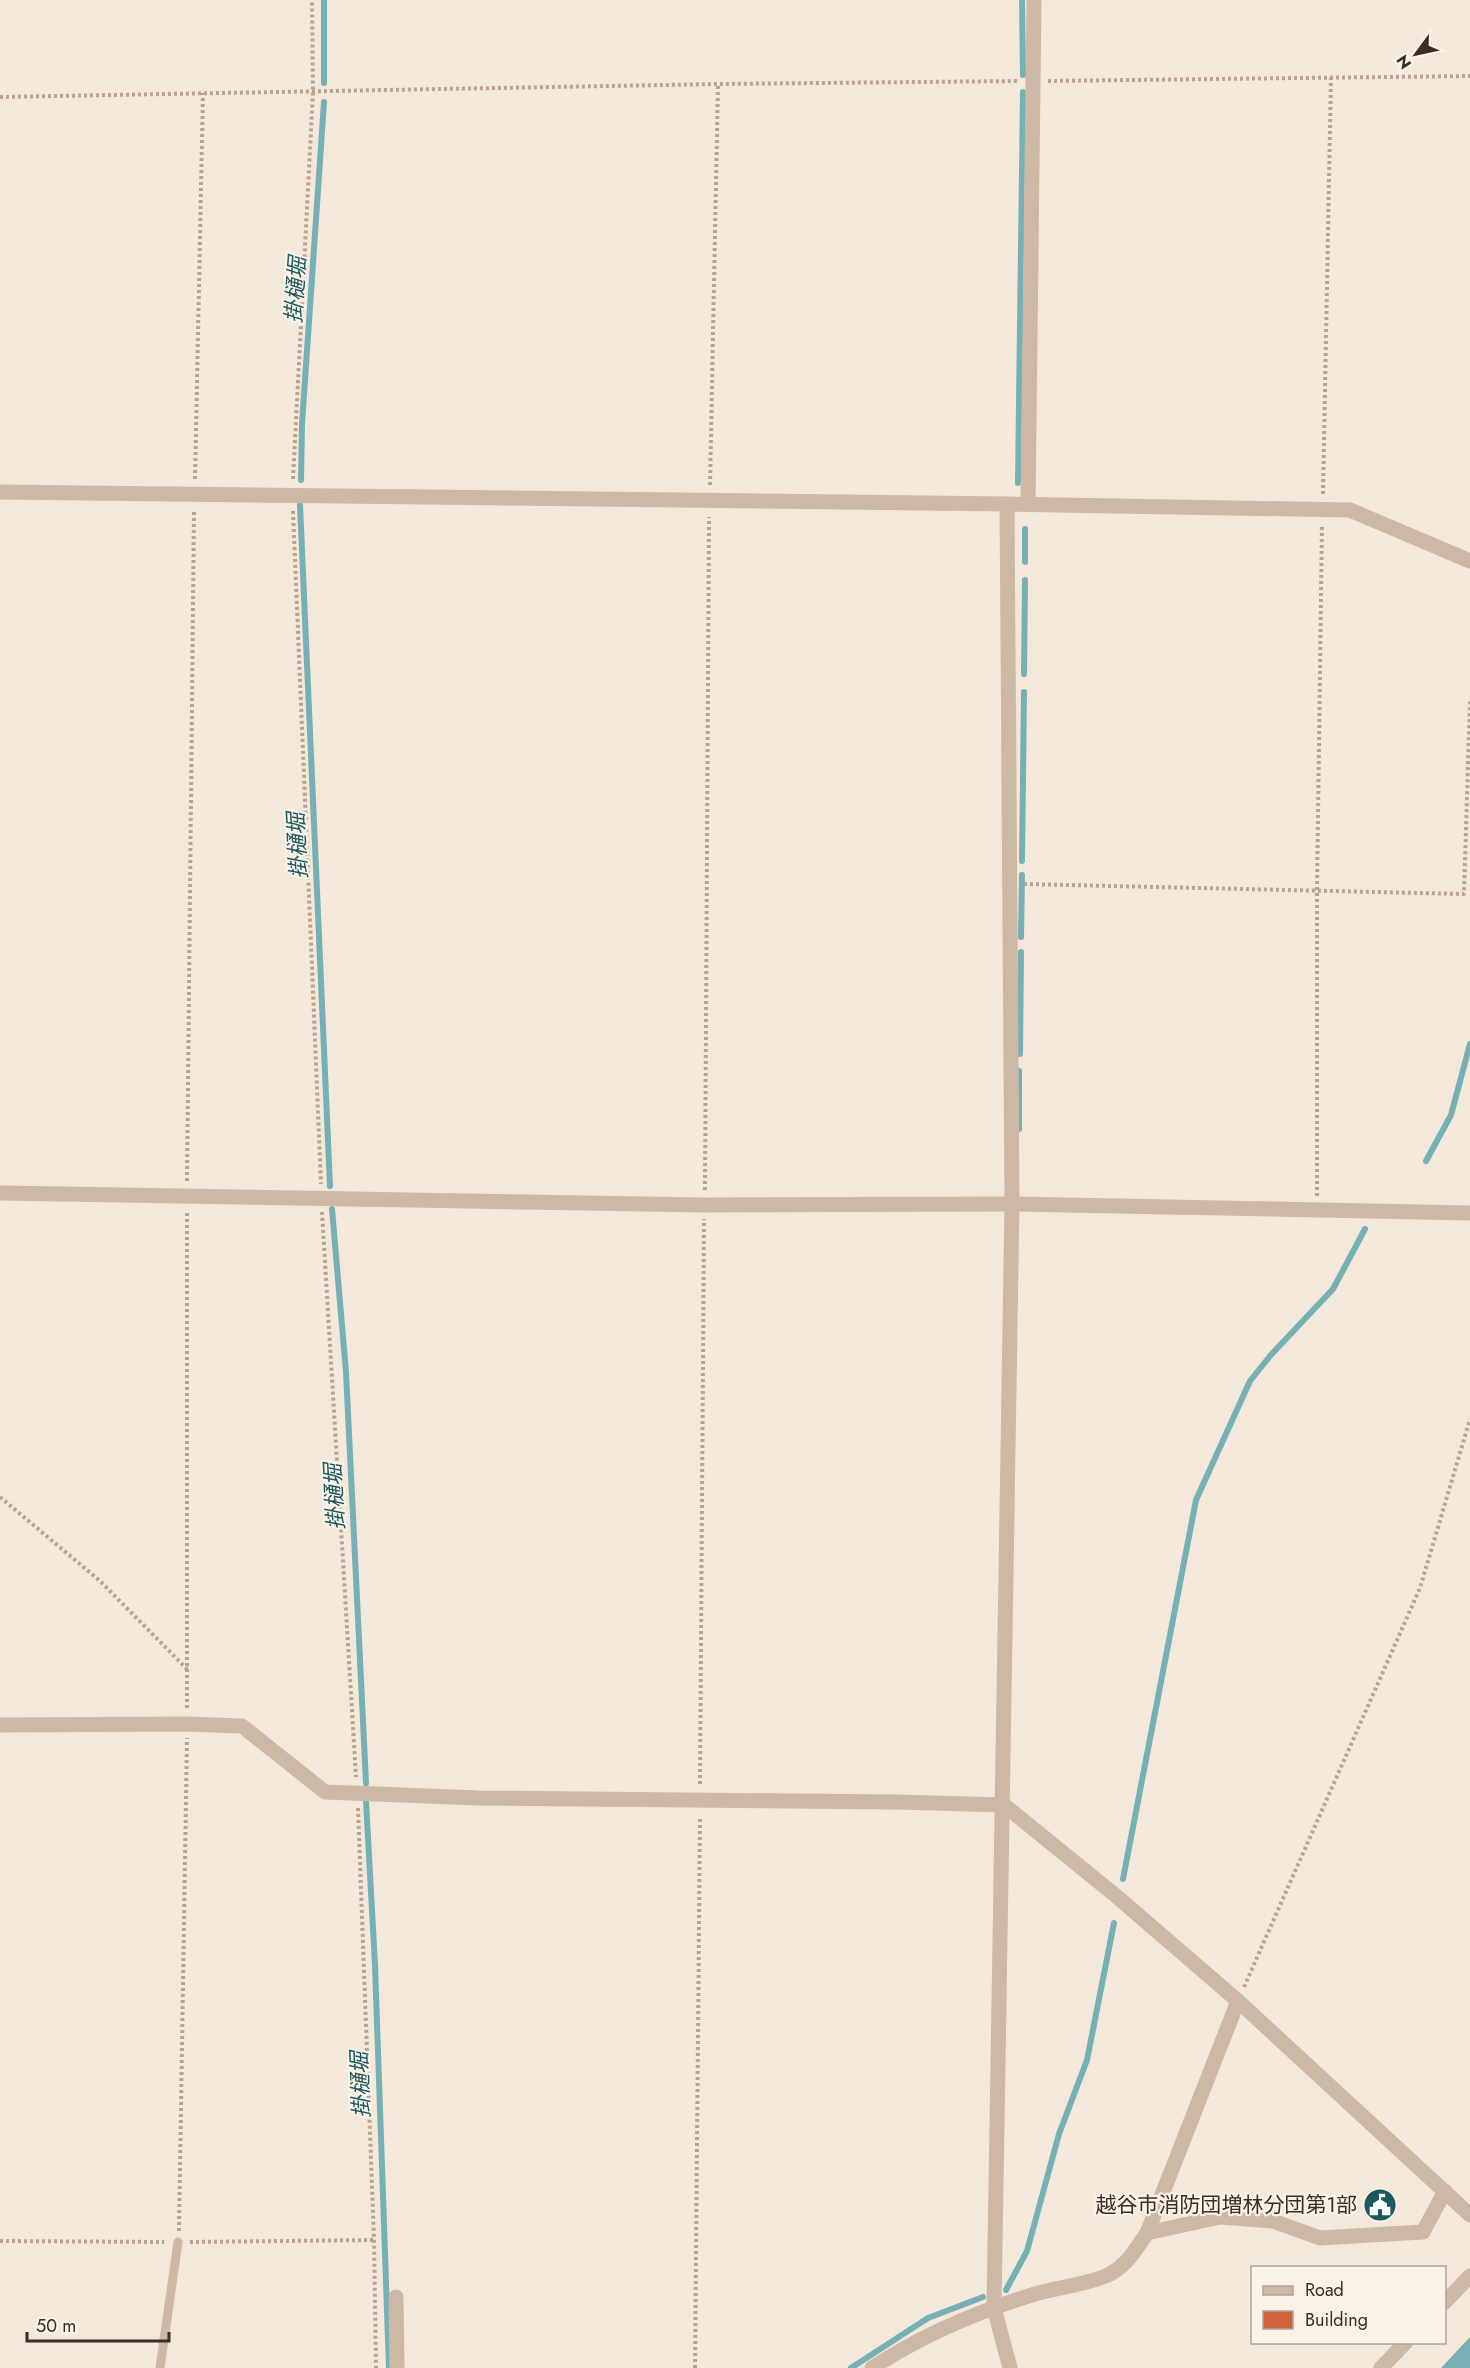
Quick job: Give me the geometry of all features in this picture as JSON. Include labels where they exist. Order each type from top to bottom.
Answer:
[{"type":"street","points":[[1028,504],[1034,0]]},
{"type":"street","points":[[0,492],[1350,510],[1470,561]]},
{"type":"street","points":[[1007,504],[1012,1204],[1004,1806],[994,2308],[1010,2368]]},
{"type":"street","points":[[0,1193],[705,1205],[1012,1204],[1470,1213]]},
{"type":"street","points":[[0,1725],[242,1726],[325,1792],[363,1795],[896,1802],[1004,1806],[1115,1895],[1238,2001],[1470,2215]]},
{"type":"street","points":[[872,2368],[899,2350],[994,2308],[1036,2293],[1110,2275],[1129,2260],[1147,2233],[1238,2001]]},
{"type":"street","points":[[1147,2233],[1220,2217],[1274,2221],[1320,2238],[1423,2232],[1445,2192]]},
{"type":"street","points":[[1446,2301],[1470,2276]]},
{"type":"street","points":[[396,2297],[397,2368]]},
{"type":"street","points":[[1381,2368],[1405,2344]]},
{"type":"lane","points":[[160,2368],[178,2242]]},
{"type":"path","points":[[312,0],[314,92],[298,496],[327,1197],[363,1795],[376,2368]]},
{"type":"path","points":[[0,97],[718,84],[1470,76]]},
{"type":"path","points":[[1317,1210],[1317,891],[1331,78]]},
{"type":"path","points":[[695,2368],[709,500],[718,84]]},
{"type":"path","points":[[178,2242],[187,1724],[187,1195],[195,493],[203,93]]},
{"type":"path","points":[[1009,884],[1464,894],[1470,699]]},
{"type":"path","points":[[1238,2001],[1420,1588],[1470,1419]]},
{"type":"path","points":[[0,1497],[100,1581],[187,1670]]},
{"type":"water","points":[[1470,2337],[1470,2368],[1441,2368]]},
{"type":"building","points":[[1373,2192],[1391,2196],[1385,2218],[1368,2213]]},
{"type":"waterway","name":"掛樋堀","points":[[324,0],[324,83]]},
{"type":"waterway","points":[[1022,0],[1023,75]]},
{"type":"waterway","points":[[1018,483],[1023,92]]},
{"type":"waterway","name":"掛樋堀","points":[[301,480],[302,424],[324,102]]},
{"type":"waterway","name":"掛樋堀","points":[[300,505],[330,1186]]},
{"type":"waterway","points":[[1025,529],[1025,562]]},
{"type":"waterway","points":[[1024,674],[1025,580]]},
{"type":"waterway","points":[[1022,861],[1024,692]]},
{"type":"waterway","points":[[1021,937],[1022,875]]},
{"type":"waterway","points":[[1020,1054],[1021,952]]},
{"type":"waterway","points":[[1426,1161],[1451,1115],[1470,1044]]},
{"type":"waterway","points":[[1019,1071],[1019,1129]]},
{"type":"waterway","name":"掛樋堀","points":[[332,1209],[346,1372],[366,1783]]},
{"type":"waterway","points":[[1123,1879],[1196,1500],[1250,1381],[1270,1356],[1333,1289],[1365,1229]]},
{"type":"waterway","name":"掛樋堀","points":[[366,1801],[375,1965],[389,2368]]},
{"type":"waterway","points":[[1006,2290],[1027,2251],[1059,2134],[1087,2060],[1114,1923]]},
{"type":"waterway","points":[[851,2368],[928,2318],[983,2297]]},
{"type":"place","name":"越谷市消防団増林分団第1部","points":[[1380,2205]]}]
